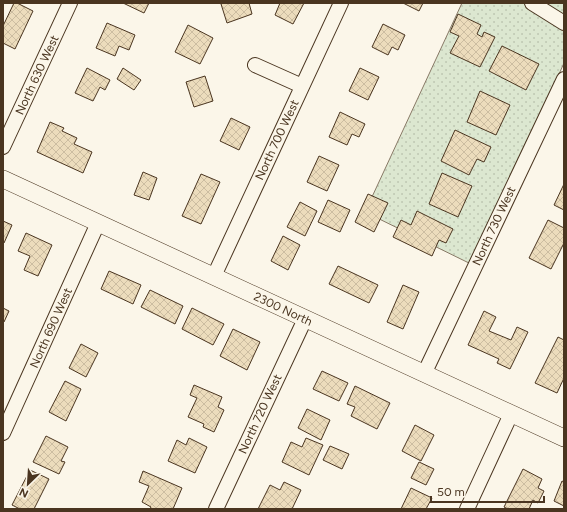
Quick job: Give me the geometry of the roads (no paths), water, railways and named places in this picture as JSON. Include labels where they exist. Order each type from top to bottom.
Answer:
[{"type":"street","name":"North 630 West","points":[[3,147],[70,3]]},
{"type":"street","name":"North 700 West","points":[[214,276],[341,3]]},
{"type":"street","points":[[532,3],[564,23]]},
{"type":"street","points":[[255,65],[302,86]]},
{"type":"street","name":"North 730 West","points":[[424,374],[564,79]]},
{"type":"street","name":"2300 North","points":[[3,179],[564,438]]},
{"type":"street","name":"North 690 West","points":[[3,432],[98,223]]},
{"type":"street","name":"North 720 West","points":[[216,509],[305,319]]},
{"type":"street","points":[[467,509],[510,414]]}]
